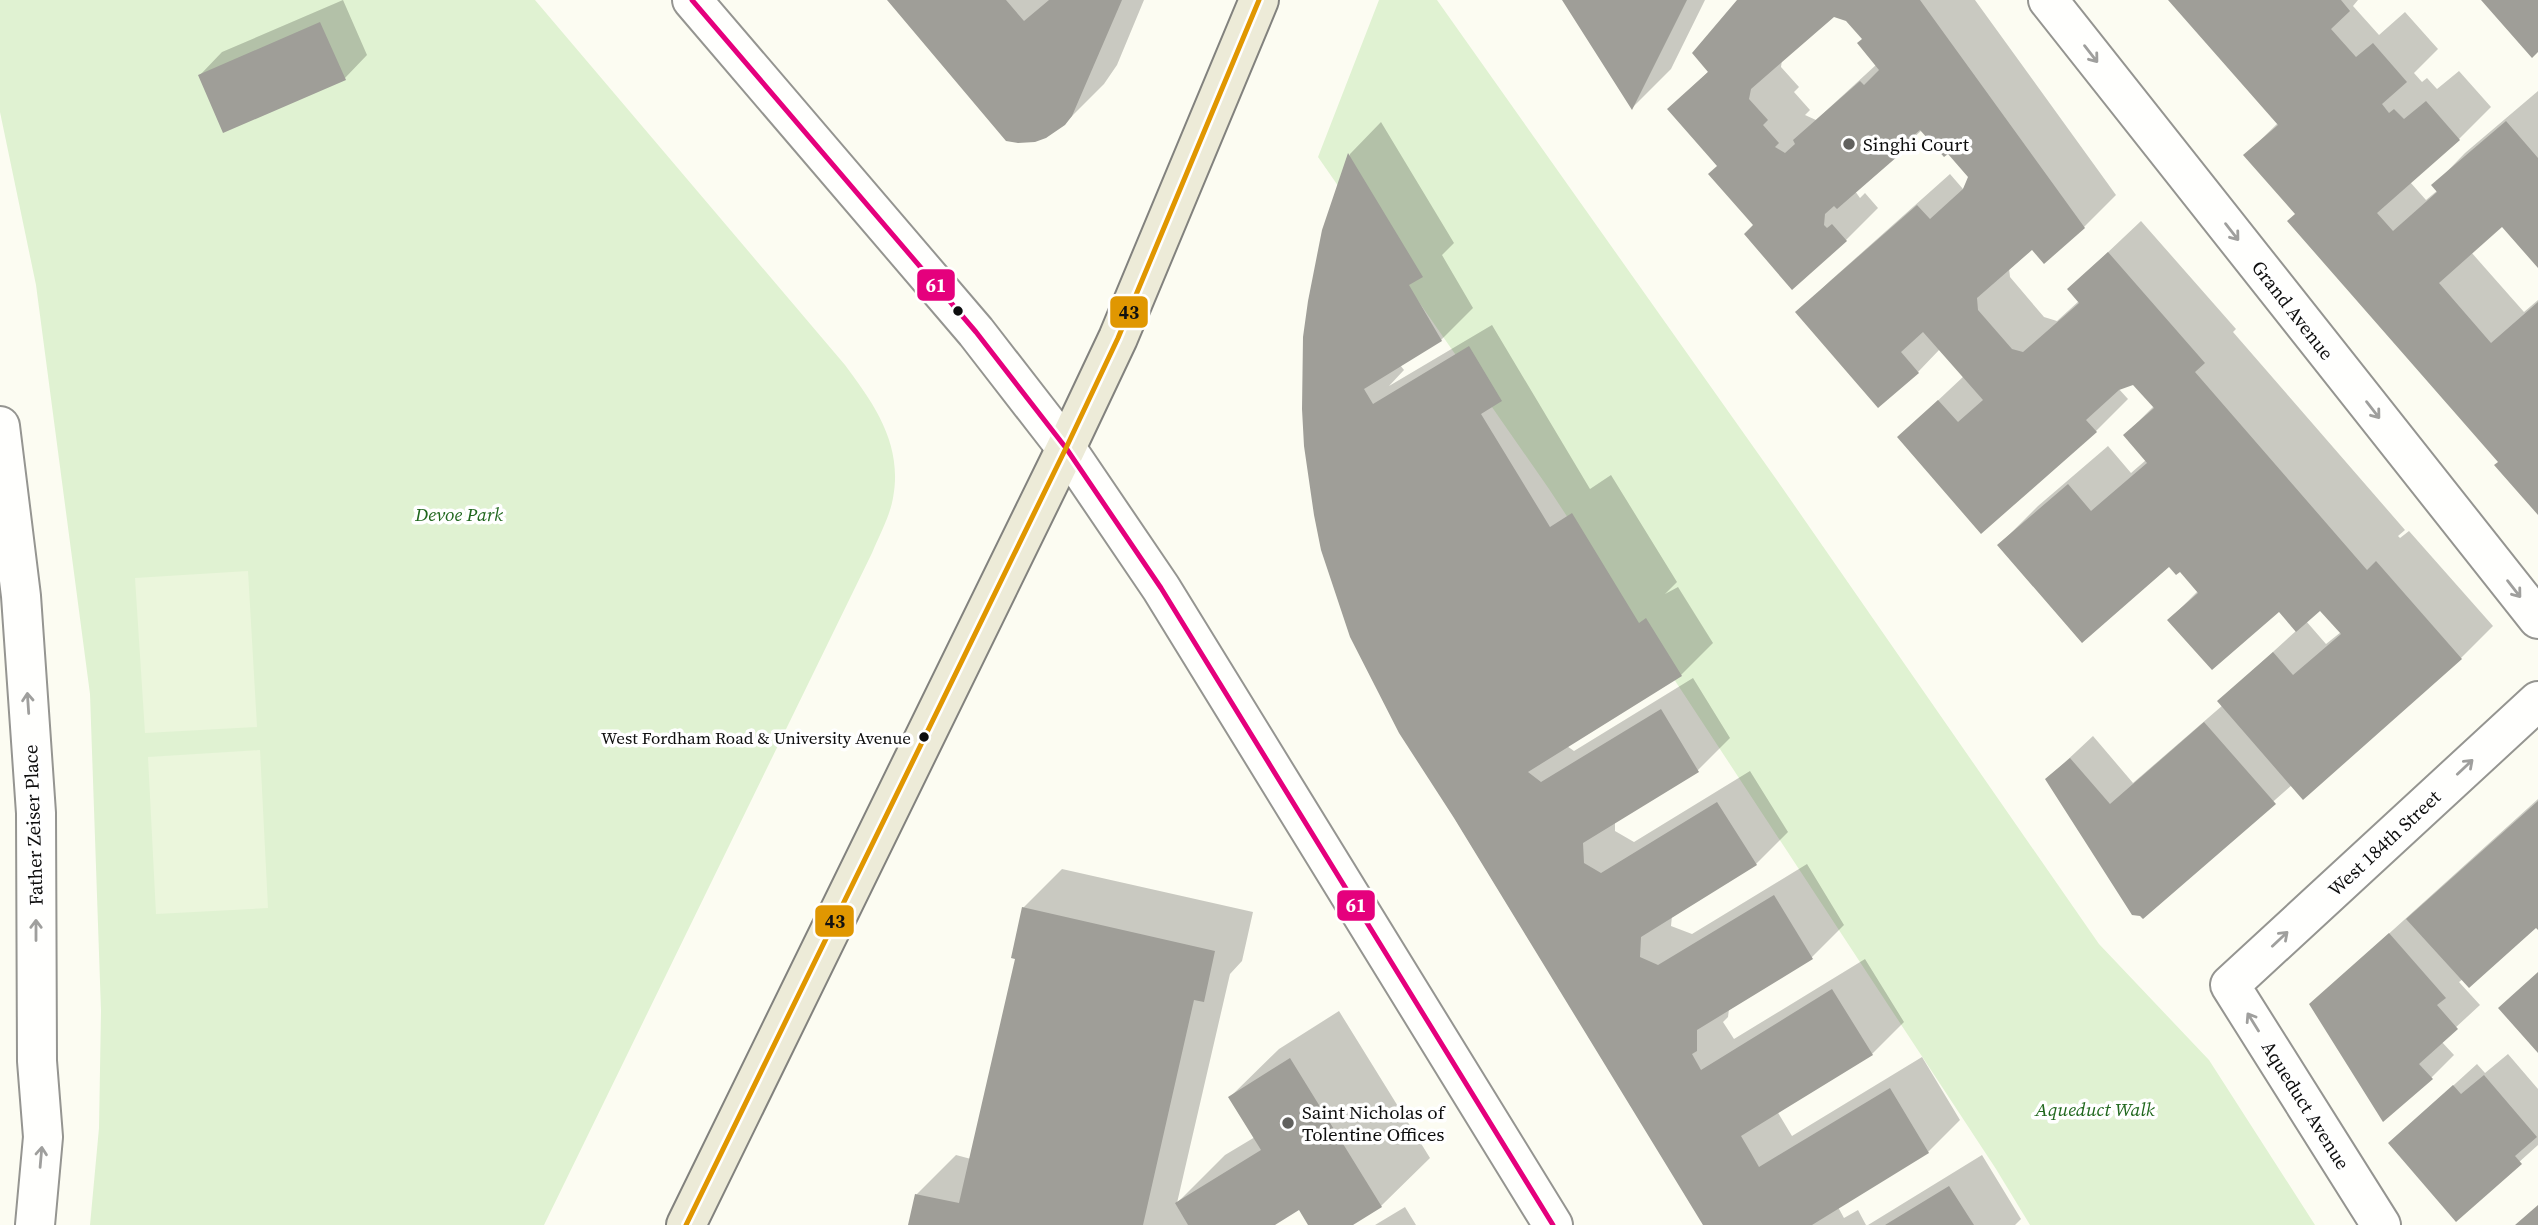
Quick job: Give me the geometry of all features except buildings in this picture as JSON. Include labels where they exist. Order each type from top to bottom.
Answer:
[{"type":"main road","points":[[686,1225],[1118,338],[1259,0]]},
{"type":"street","points":[[692,0],[976,332],[1066,448],[1161,589],[1553,1225]]},
{"type":"street","name":"Grand Avenue","points":[[2048,0],[2538,619]]},
{"type":"street","name":"Father Zeiser Place","points":[[0,426],[21,596],[36,813],[37,1061],[43,1137],[35,1225]]},
{"type":"street","name":"West 184th Street","points":[[2230,985],[2538,701]]},
{"type":"street","name":"Aqueduct Avenue","points":[[2230,985],[2381,1225]]},
{"type":"green space","name":"Devoe Park","points":[[0,0],[535,0],[845,365],[867,395],[884,427],[894,460],[895,479],[892,505],[884,526],[544,1225],[90,1225],[99,1128],[101,1011],[90,694],[36,285],[0,112]]},
{"type":"green space","name":"Aqueduct Walk","points":[[1379,0],[1437,0],[1781,486],[2099,944],[2209,1060],[2315,1225],[2030,1225],[1996,1169],[1549,489],[1318,157]]},
{"type":"green space","points":[[248,571],[257,727],[145,733],[135,578]]},
{"type":"green space","points":[[260,750],[268,908],[156,914],[148,757]]},
{"type":"transit line","name":"61","points":[[692,0],[976,332],[1066,448],[1161,588],[1553,1225]]},
{"type":"transit line","name":"43","points":[[686,1225],[1118,338],[1259,0]]},
{"type":"place","name":"Singhi Court","points":[[1849,144]]},
{"type":"place","name":"West Fordham Road & University Avenue","points":[[924,737]]},
{"type":"place","name":"Saint Nicholas of Tolentine Offices","points":[[1288,1123]]}]
